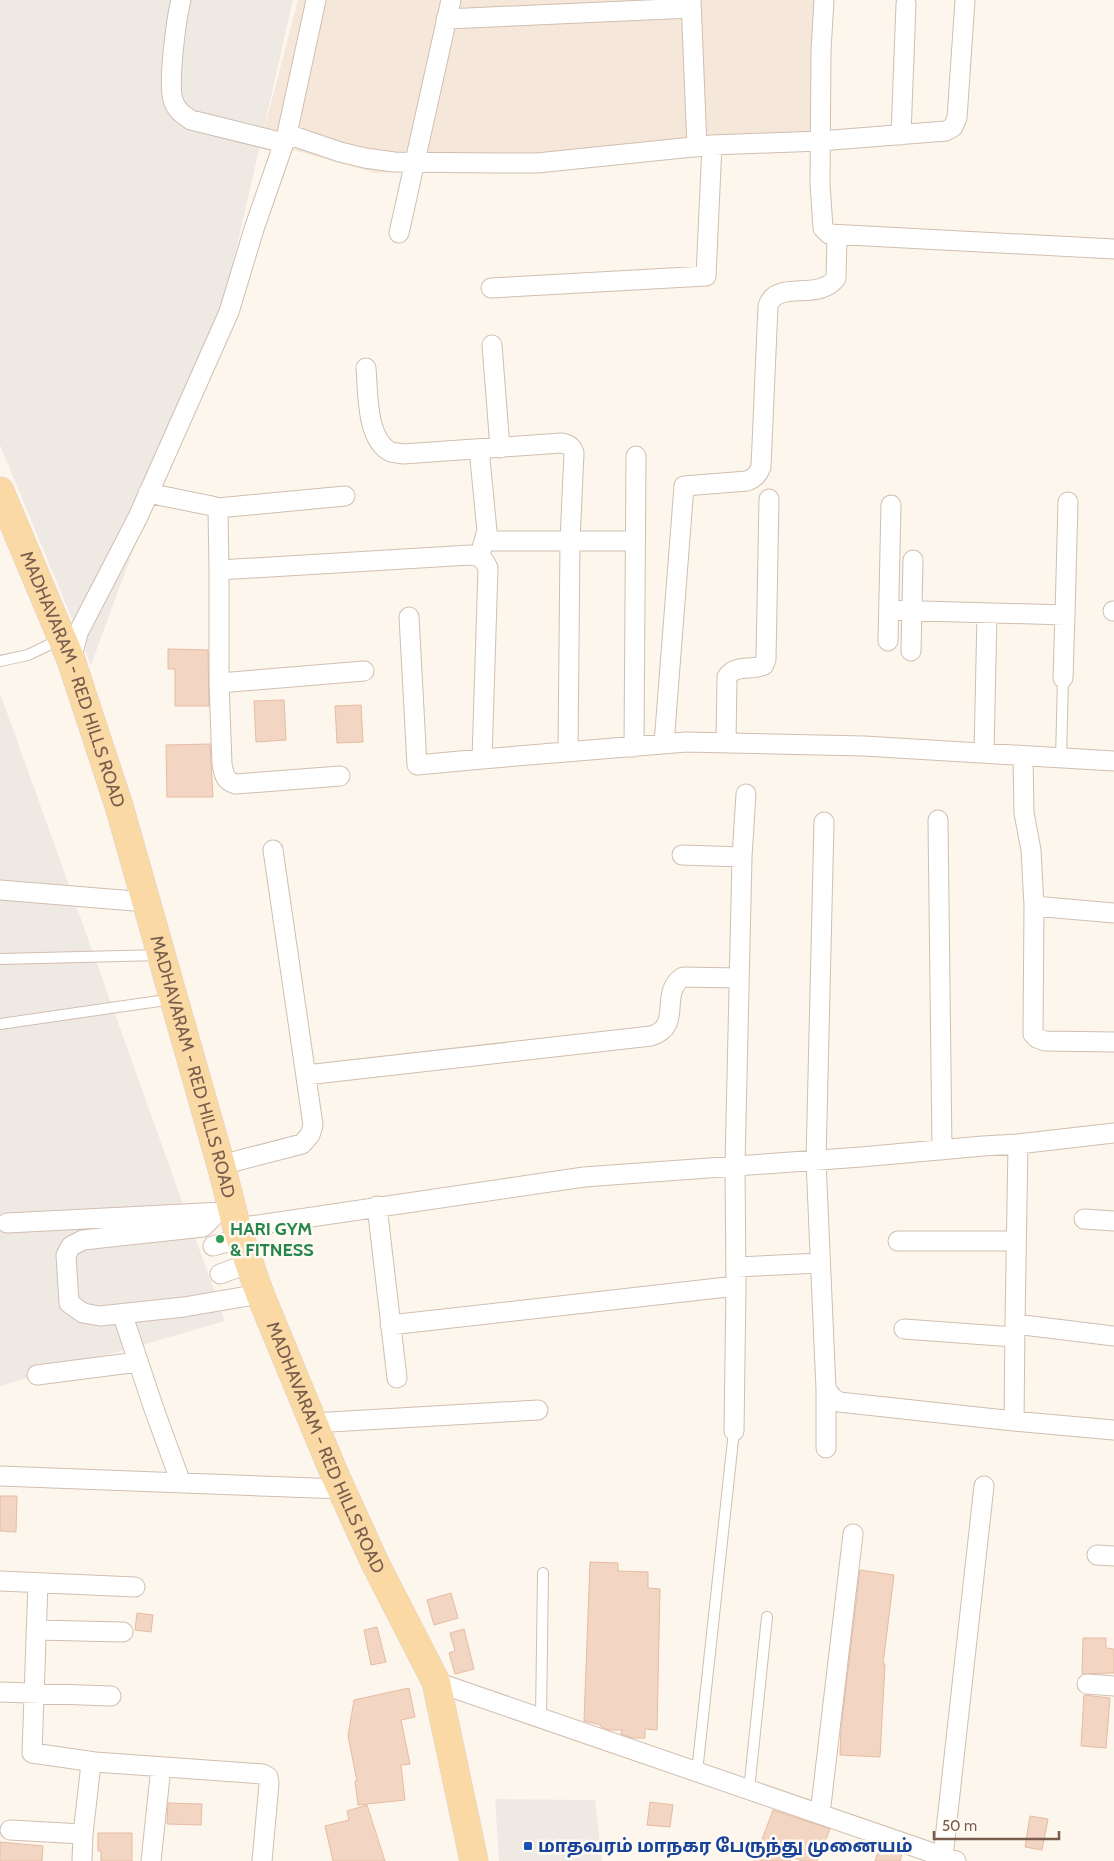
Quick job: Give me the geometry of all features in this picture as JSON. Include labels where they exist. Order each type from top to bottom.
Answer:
[{"type":"main road","name":"MADHAVARAM - RED HILLS ROAD","points":[[0,491],[66,649],[118,806],[221,1165],[232,1222],[341,1489],[375,1563],[436,1682],[468,1860]]},
{"type":"street","points":[[181,0],[171,87],[174,102],[180,113],[191,120],[286,138],[365,158],[415,162],[537,163],[705,146],[820,141],[946,131],[952,127],[957,118],[965,0]]},
{"type":"street","points":[[66,649],[78,633],[138,517],[229,312],[254,229],[286,138],[316,0]]},
{"type":"street","points":[[399,233],[451,0]]},
{"type":"street","points":[[824,0],[820,141],[823,228],[829,234],[838,236],[1114,249]]},
{"type":"street","points":[[446,19],[691,4],[705,146],[706,276],[491,288]]},
{"type":"street","points":[[901,135],[906,4]]},
{"type":"street","points":[[664,744],[684,486],[747,481],[753,479],[758,474],[761,467],[768,306],[770,300],[780,292],[818,290],[832,284],[836,278],[838,236]]},
{"type":"street","points":[[492,345],[500,448]]},
{"type":"street","points":[[366,368],[371,420],[375,434],[383,445],[392,452],[403,454],[561,443],[568,444],[572,448],[574,453],[570,541],[568,752]]},
{"type":"street","points":[[480,449],[487,531],[482,548],[484,560],[488,568],[482,759]]},
{"type":"street","points":[[634,746],[636,456]]},
{"type":"street","points":[[148,493],[218,508],[346,496]]},
{"type":"street","points":[[726,743],[727,677],[735,669],[758,668],[764,665],[766,659],[769,499]]},
{"type":"street","points":[[1063,678],[1068,502]]},
{"type":"street","points":[[888,641],[891,505]]},
{"type":"street","points":[[218,508],[219,683],[224,775],[228,782],[236,784],[340,776]]},
{"type":"street","points":[[219,570],[570,541],[634,541]]},
{"type":"street","points":[[911,651],[913,560]]},
{"type":"street","points":[[889,610],[1065,615]]},
{"type":"street","points":[[984,753],[987,614]]},
{"type":"street","points":[[409,617],[418,765],[686,742],[864,746],[1114,761]]},
{"type":"street","points":[[219,683],[364,671]]},
{"type":"street","points":[[1023,757],[1024,812],[1031,850],[1034,906],[1033,1034],[1045,1041],[1114,1042]]},
{"type":"street","points":[[734,1431],[735,1165],[742,857],[746,794]]},
{"type":"street","points":[[938,820],[942,1150]]},
{"type":"street","points":[[824,822],[816,1161],[826,1389],[826,1448]]},
{"type":"street","points":[[221,1165],[302,1144],[310,1135],[313,1124],[273,850]]},
{"type":"street","points":[[682,854],[742,857]]},
{"type":"street","points":[[0,890],[146,902]]},
{"type":"street","points":[[1034,906],[1114,914]]},
{"type":"street","points":[[306,1075],[651,1036],[659,1034],[668,1024],[672,990],[674,984],[683,977],[739,978]]},
{"type":"street","points":[[260,1294],[184,1307],[100,1316],[82,1313],[69,1303],[66,1255],[71,1246],[83,1240],[377,1206],[556,1180],[1018,1144],[1114,1133]]},
{"type":"street","points":[[1014,1421],[1018,1144]]},
{"type":"street","points":[[377,1206],[390,1325],[398,1378]]},
{"type":"street","points":[[1084,1219],[1114,1220]]},
{"type":"street","points":[[7,1223],[232,1222]]},
{"type":"street","points":[[213,1246],[232,1222]]},
{"type":"street","points":[[898,1241],[1016,1241]]},
{"type":"street","points":[[736,1267],[820,1263]]},
{"type":"street","points":[[220,1274],[250,1264]]},
{"type":"street","points":[[390,1325],[736,1286]]},
{"type":"street","points":[[125,1322],[181,1483]]},
{"type":"street","points":[[904,1329],[1015,1331],[1114,1336]]},
{"type":"street","points":[[37,1375],[138,1362]]},
{"type":"street","points":[[826,1389],[839,1402],[1114,1430]]},
{"type":"street","points":[[313,1423],[538,1410]]},
{"type":"street","points":[[0,1476],[341,1489]]},
{"type":"street","points":[[436,1682],[950,1859],[984,1486]]},
{"type":"street","points":[[820,1814],[853,1534]]},
{"type":"street","points":[[0,1581],[135,1586]]},
{"type":"street","points":[[38,1583],[32,1753],[95,1762],[263,1774],[268,1777],[262,1861]]},
{"type":"street","points":[[36,1630],[123,1632]]},
{"type":"street","points":[[1087,1684],[1114,1686]]},
{"type":"street","points":[[0,1692],[111,1696]]},
{"type":"street","points":[[82,1861],[91,1764],[95,1762]]},
{"type":"street","points":[[151,1861],[161,1767]]},
{"type":"street","points":[[10,1830],[83,1834]]},
{"type":"lane","points":[[0,661],[66,649]]},
{"type":"lane","points":[[1061,759],[1063,678]]},
{"type":"lane","points":[[0,959],[162,955]]},
{"type":"lane","points":[[0,1024],[174,999]]},
{"type":"lane","points":[[697,1772],[734,1431]]},
{"type":"lane","points":[[541,1718],[543,1573]]},
{"type":"lane","points":[[749,1790],[767,1618]]},
{"type":"shaded area","points":[[0,0],[293,0],[224,303],[91,665],[0,445]]},
{"type":"shaded area","points":[[298,0],[833,0],[820,138],[505,166],[375,173],[261,141]]},
{"type":"shaded area","points":[[0,693],[225,1321],[0,1386]]},
{"type":"shaded area","points":[[495,1799],[595,1800],[602,1861],[499,1861]]},
{"type":"building","points":[[168,649],[208,650],[209,706],[175,706],[175,669],[168,669]]},
{"type":"building","points":[[284,700],[286,740],[256,742],[254,701]]},
{"type":"building","points":[[361,705],[363,742],[337,743],[335,706]]},
{"type":"building","points":[[210,744],[213,797],[167,797],[166,745]]},
{"type":"building","points":[[0,1496],[17,1496],[16,1532],[0,1531]]},
{"type":"building","points":[[590,1562],[618,1563],[618,1571],[648,1572],[648,1588],[660,1589],[657,1730],[645,1729],[645,1738],[632,1738],[621,1734],[622,1730],[610,1730],[601,1727],[601,1725],[584,1721]]},
{"type":"building","points":[[860,1570],[894,1575],[883,1664],[885,1664],[880,1757],[840,1755],[841,1728]]},
{"type":"building","points":[[451,1593],[458,1618],[434,1625],[427,1600]]},
{"type":"building","points":[[137,1613],[153,1615],[151,1632],[135,1630]]},
{"type":"building","points":[[377,1627],[386,1662],[371,1665],[364,1630]]},
{"type":"building","points":[[464,1629],[474,1669],[455,1674],[449,1653],[455,1651],[450,1633]]},
{"type":"building","points":[[1083,1638],[1106,1638],[1106,1648],[1114,1649],[1114,1673],[1082,1674]]},
{"type":"building","points":[[409,1688],[415,1717],[401,1720],[410,1764],[401,1765],[405,1800],[358,1805],[355,1781],[357,1781],[348,1736],[354,1700]]},
{"type":"building","points":[[1084,1695],[1110,1698],[1106,1748],[1081,1746]]},
{"type":"building","points":[[650,1802],[673,1805],[670,1827],[647,1825]]},
{"type":"building","points":[[168,1803],[202,1804],[201,1825],[167,1824]]},
{"type":"building","points":[[367,1805],[385,1861],[333,1861],[325,1826],[349,1820],[347,1811]]},
{"type":"building","points":[[773,1810],[830,1829],[817,1861],[802,1861],[792,1857],[790,1861],[754,1861]]},
{"type":"building","points":[[1030,1816],[1048,1819],[1042,1850],[1025,1847]]},
{"type":"building","points":[[98,1833],[132,1833],[132,1861],[101,1861],[101,1851],[98,1851]]},
{"type":"building","points":[[0,1842],[43,1846],[42,1861],[0,1861]]},
{"type":"building","points":[[880,1847],[902,1854],[900,1861],[875,1861]]},
{"type":"place","name":"HARI GYM & FITNESS","points":[[220,1239]]},
{"type":"place","name":"மாதவரம் மாநகர பேருந்து முனையம்","points":[[528,1846]]}]
